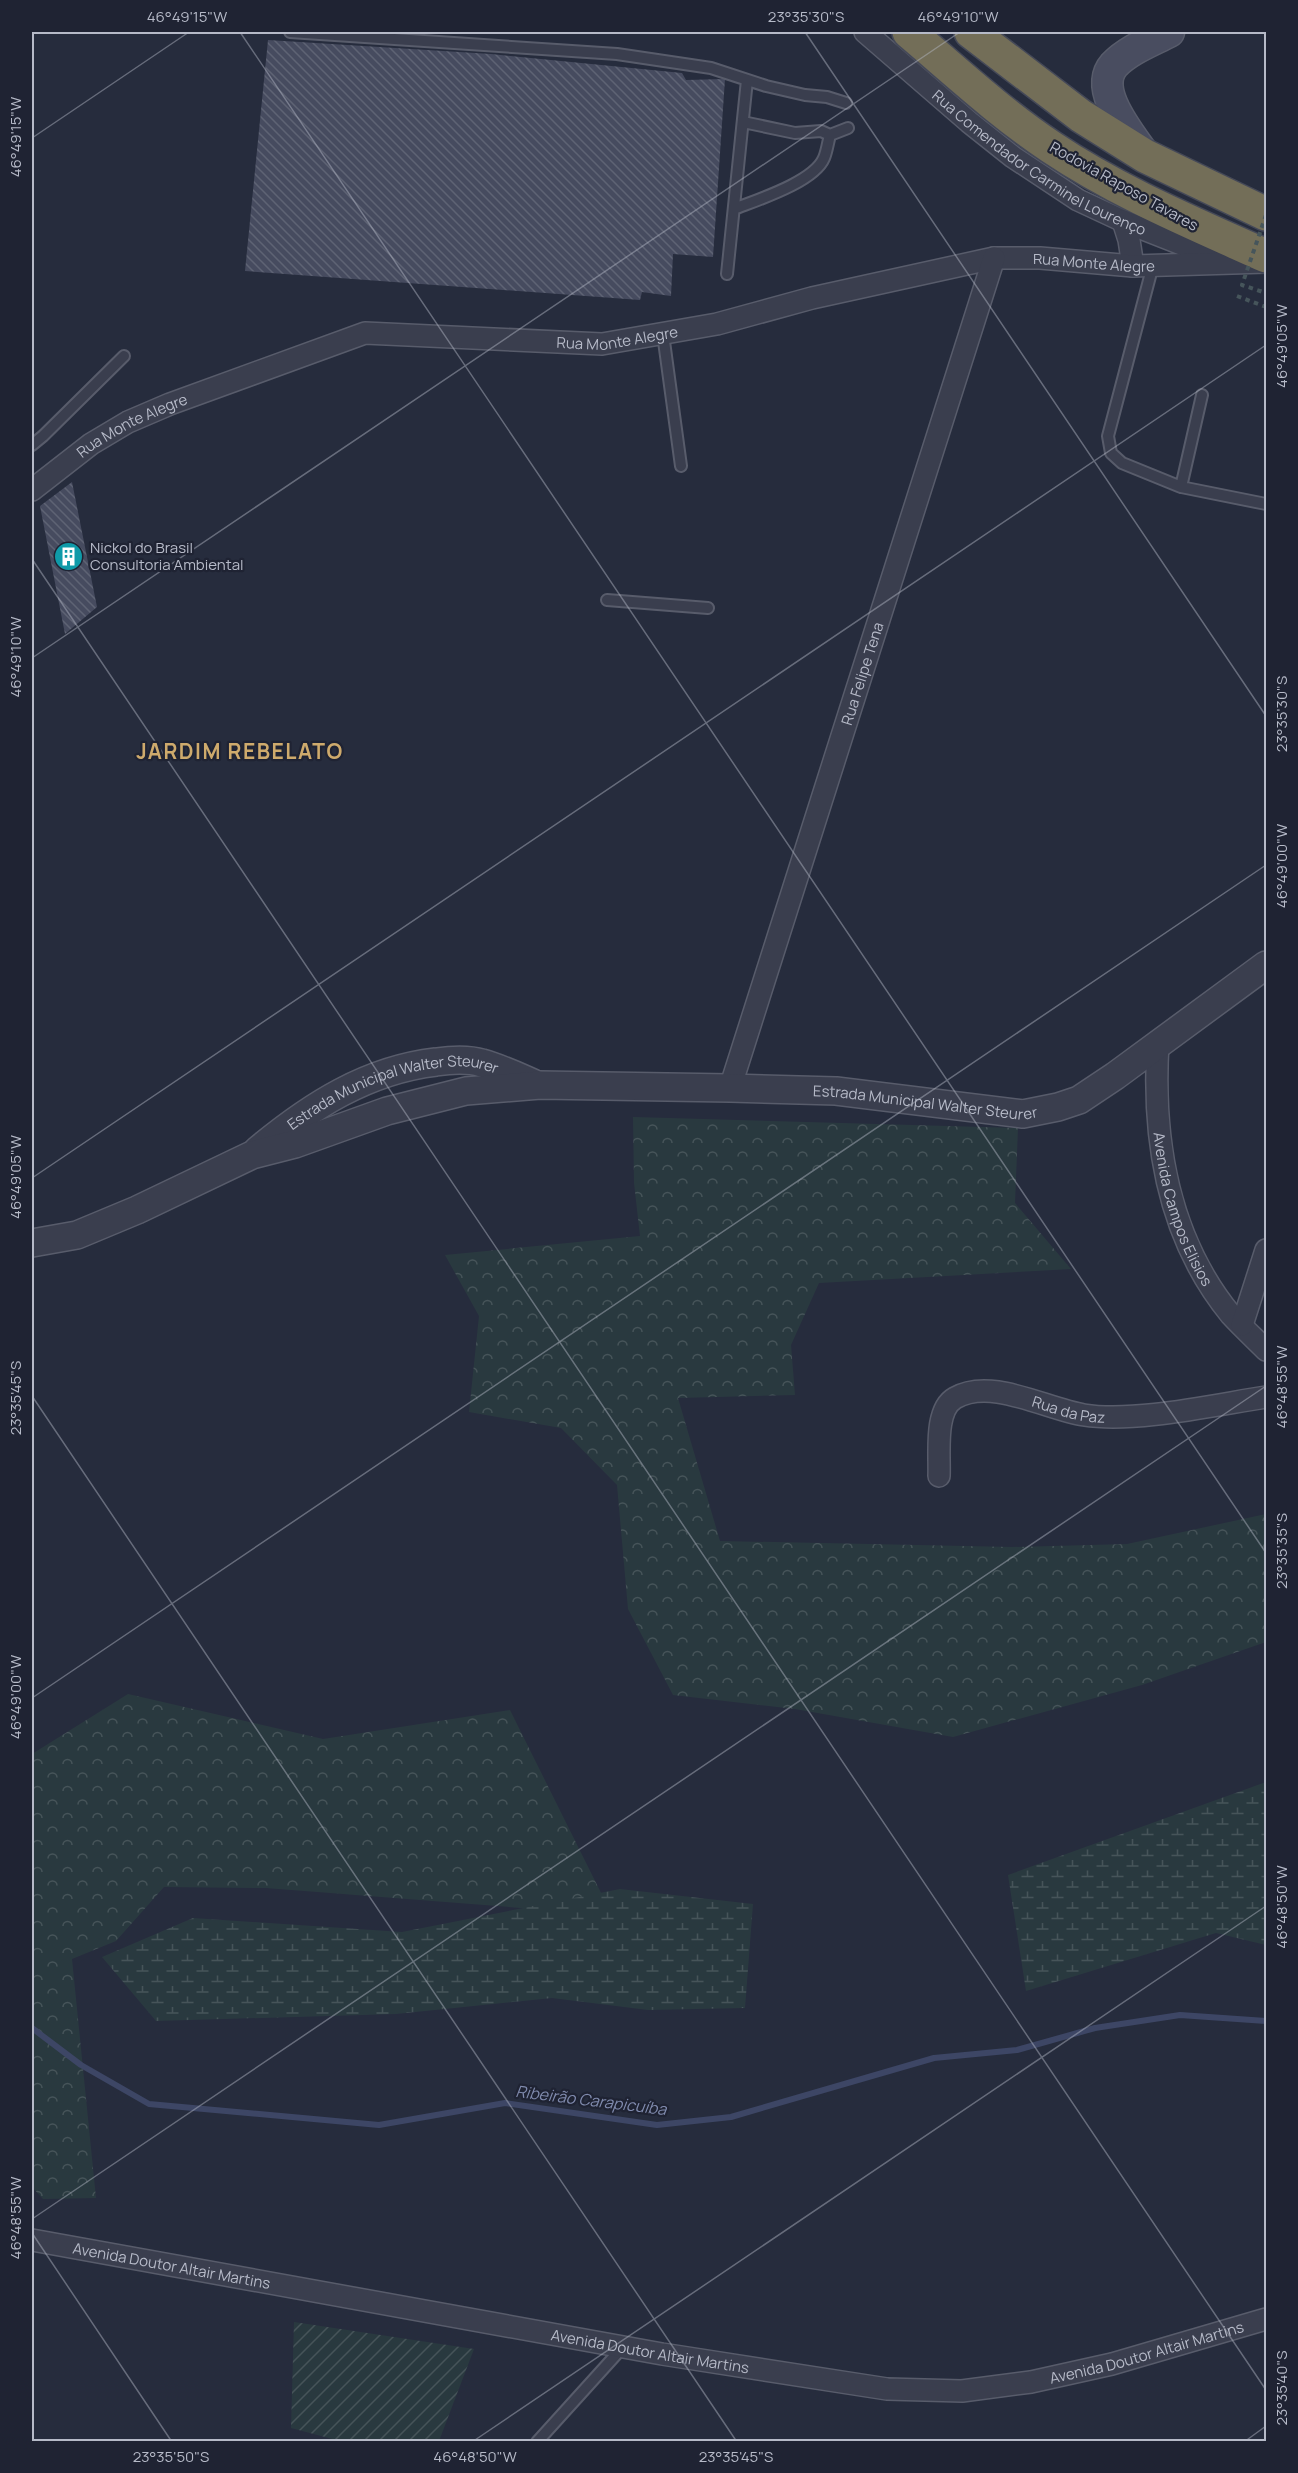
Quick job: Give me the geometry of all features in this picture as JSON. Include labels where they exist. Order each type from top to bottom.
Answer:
[{"type":"highway","name":"Rodovia Raposo Tavares","points":[[909,32],[982,95],[1051,147],[1201,229],[1266,256]]},
{"type":"highway","points":[[971,32],[1081,116],[1145,156],[1266,214]]},
{"type":"main road","points":[[1145,156],[1111,105],[1107,82],[1113,67],[1127,54],[1170,32]]},
{"type":"street","name":"Rua Comendador Carminel Lourenço","points":[[866,32],[902,66],[1013,157],[1078,200],[1123,221],[1232,264]]},
{"type":"street","points":[[1123,221],[1129,240],[1143,266]]},
{"type":"street","name":"Rua Monte Alegre","points":[[32,490],[92,444],[128,422],[170,404],[365,333],[602,344],[717,324],[813,298],[994,258],[1040,258],[1143,266],[1266,262]]},
{"type":"street","name":"Rua Felipe Tena","points":[[730,1088],[994,258]]},
{"type":"street","name":"Estrada Municipal Walter Steurer","points":[[32,1243],[77,1235],[137,1210],[252,1155],[295,1144],[387,1111],[466,1091],[540,1086],[836,1091],[1023,1114],[1079,1100],[1266,965]]},
{"type":"street","name":"Avenida Campos Elisios","points":[[1158,1043],[1155,1086],[1159,1143],[1174,1213],[1194,1259],[1231,1315],[1266,1350]]},
{"type":"street","name":"Estrada Municipal Walter Steurer","points":[[252,1155],[310,1110],[335,1095],[380,1074],[408,1065],[446,1060],[480,1062],[540,1086]]},
{"type":"street","points":[[1242,1325],[1266,1250]]},
{"type":"street","name":"Rua da Paz","points":[[939,1476],[942,1415],[953,1399],[975,1390],[1031,1399],[1082,1415],[1116,1418],[1266,1397]]},
{"type":"street","name":"Avenida Doutor Altair Martins","points":[[32,2240],[623,2347],[887,2390],[962,2391],[1031,2382],[1112,2364],[1266,2319]]},
{"type":"lane","points":[[290,32],[616,54],[711,68],[747,80],[846,103]]},
{"type":"lane","points":[[727,274],[747,80]]},
{"type":"lane","points":[[742,122],[795,133],[821,131],[830,135],[848,128]]},
{"type":"lane","points":[[734,209],[784,188],[813,170],[825,156],[830,135]]},
{"type":"lane","points":[[1143,266],[1108,436],[1111,453],[1122,463],[1181,487],[1266,504]]},
{"type":"lane","points":[[663,334],[681,466]]},
{"type":"lane","points":[[32,445],[44,436],[124,356]]},
{"type":"lane","points":[[1181,487],[1202,395]]},
{"type":"lane","points":[[607,600],[708,608]]},
{"type":"lane","points":[[537,2442],[623,2347]]},
{"type":"path","points":[[1266,214],[1242,285],[1266,293]]},
{"type":"path","points":[[1237,296],[1266,307]]},
{"type":"green space","points":[[633,1117],[1018,1128],[1015,1203],[1071,1269],[819,1283],[791,1345],[795,1395],[678,1398],[720,1541],[1012,1547],[1127,1544],[1266,1514],[1266,1642],[1142,1685],[953,1737],[795,1709],[673,1695],[628,1609],[617,1485],[561,1428],[469,1412],[479,1316],[445,1255],[640,1236],[634,1183]]},
{"type":"green space","points":[[128,1694],[323,1739],[510,1710],[612,1915],[266,1888],[164,1887],[116,1941],[72,1959],[96,2198],[43,2199],[32,2187],[32,1754]]},
{"type":"green space","points":[[1266,1782],[1266,1945],[1216,1933],[1026,1991],[1008,1875]]},
{"type":"green space","points":[[620,1889],[753,1904],[745,2008],[648,2010],[552,1998],[396,2014],[156,2021],[102,1957],[193,1918],[402,1932]]},
{"type":"green space","points":[[294,2322],[474,2349],[439,2441],[340,2441],[291,2428]]},
{"type":"building","points":[[268,40],[491,54],[682,73],[686,80],[725,79],[713,257],[673,254],[671,296],[642,292],[640,300],[245,271]]},
{"type":"building","name":"Nickol do Brasil Consultoria Ambiental","points":[[72,482],[97,607],[65,634],[40,506]]},
{"type":"waterway","name":"Ribeirão Carapicuíba","points":[[32,2028],[81,2065],[149,2104],[379,2125],[505,2103],[657,2125],[731,2117],[934,2058],[1017,2050],[1095,2028],[1180,2015],[1266,2021]]},
{"type":"place","name":"Nickol do Brasil Consultoria Ambiental","points":[[69,556]]},
{"type":"district","name":"JARDIM REBELATO","points":[[240,751]]}]
